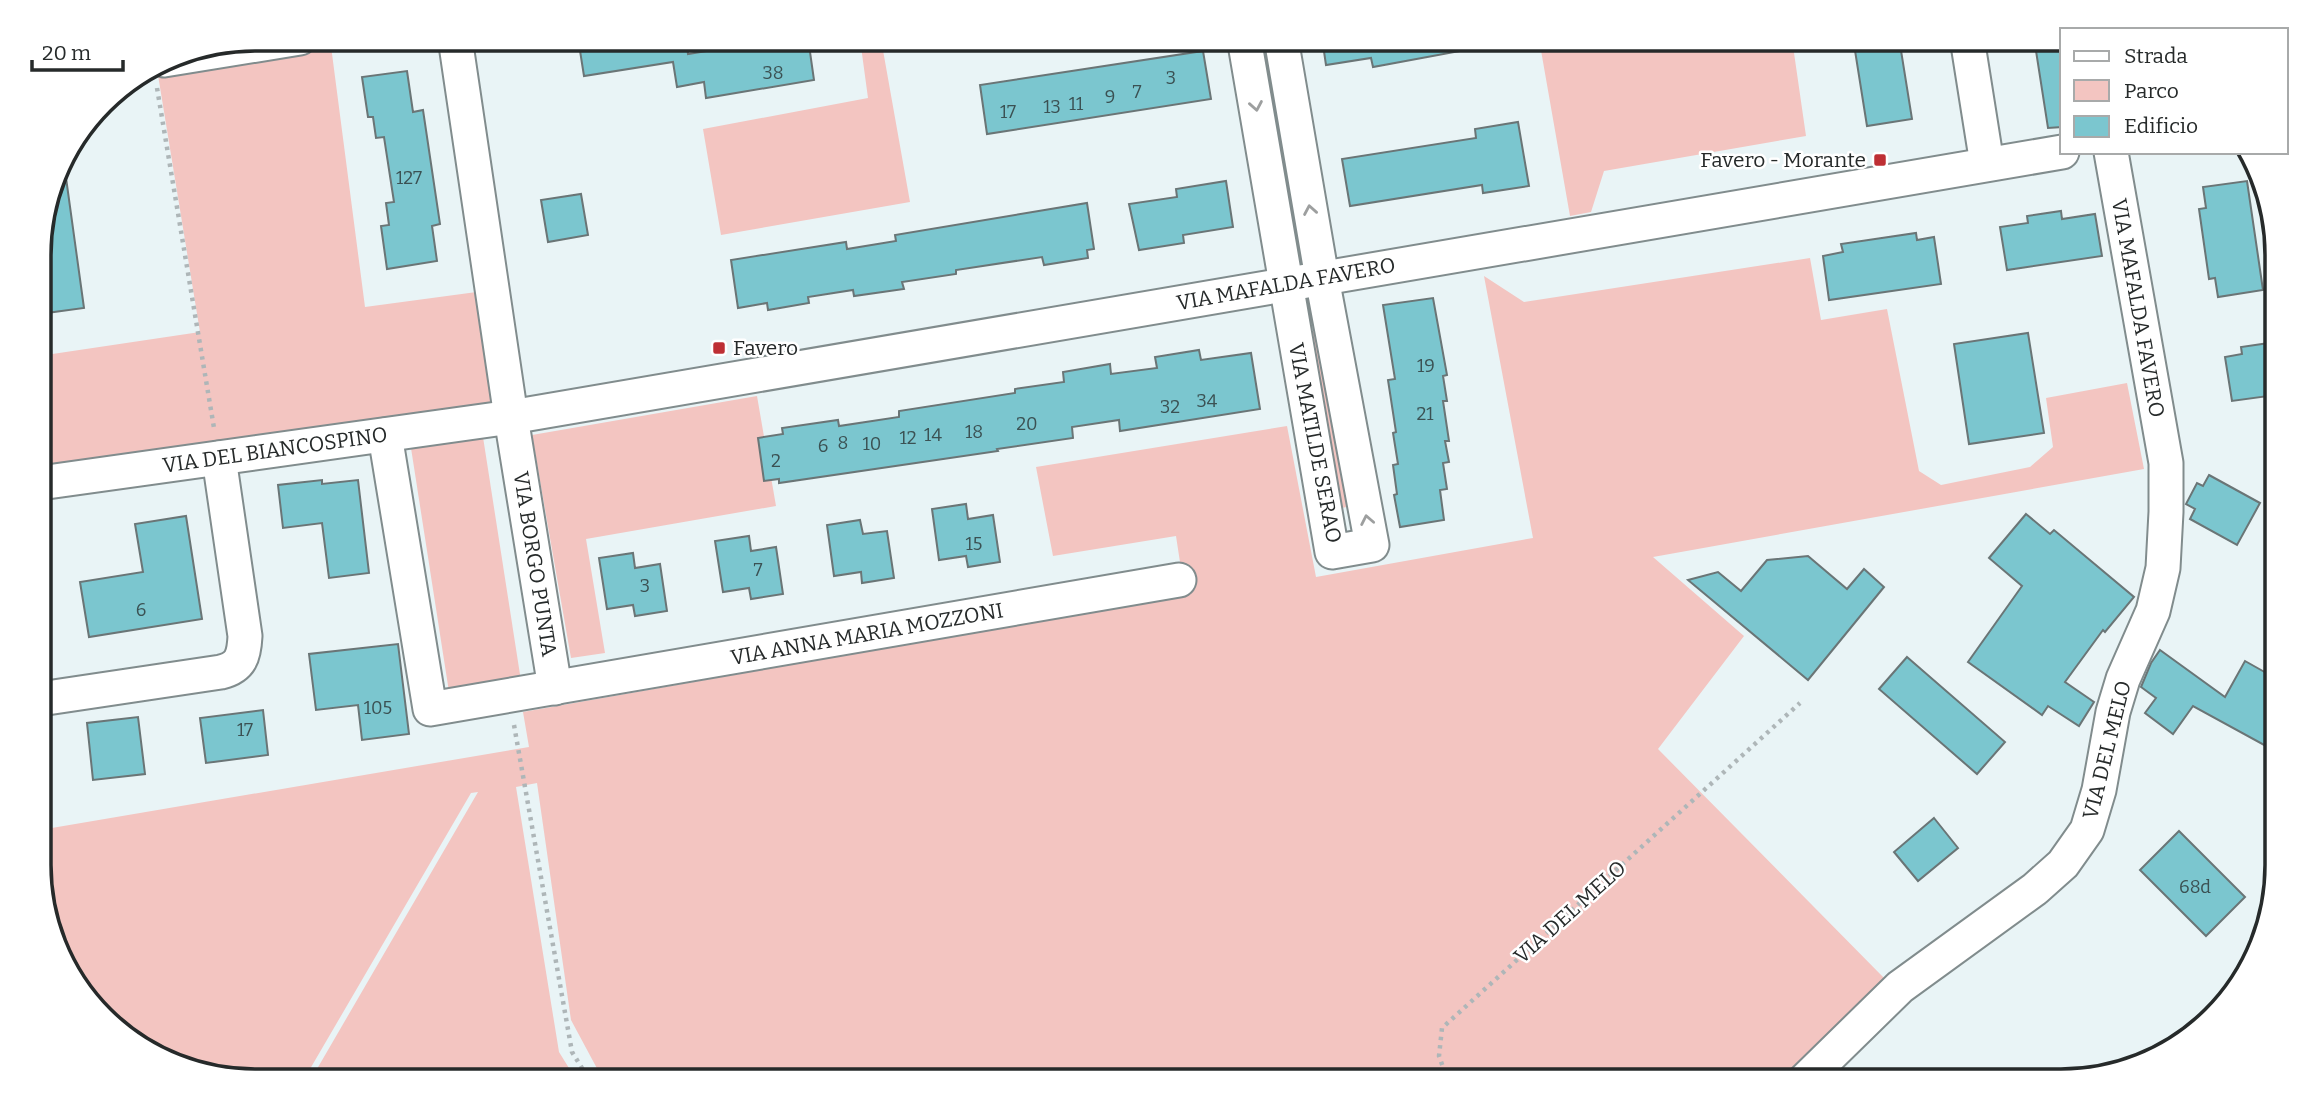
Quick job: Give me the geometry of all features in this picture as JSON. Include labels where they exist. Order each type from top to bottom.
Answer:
[{"type":"street","name":"VIA BORGO PUNTA","points":[[457,51],[555,688]]},
{"type":"street","name":"VIA MATILDE SERAO","points":[[1246,51],[1332,552],[1372,545],[1283,51]]},
{"type":"street","points":[[1969,51],[1987,164]]},
{"type":"street","points":[[175,67],[241,52]]},
{"type":"street","name":"VIA MAFALDA FAVERO","points":[[511,416],[2060,152]]},
{"type":"street","name":"VIA MAFALDA FAVERO","points":[[2110,154],[2165,463]]},
{"type":"street","name":"VIA DEL BIANCOSPINO","points":[[51,482],[511,416]]},
{"type":"street","points":[[385,435],[430,709],[555,688]]},
{"type":"street","points":[[51,697],[221,673],[238,664],[243,656],[244,636],[219,458]]},
{"type":"street","name":"VIA DEL MELO","points":[[1816,1069],[1900,987],[2035,890],[2063,864],[2087,830],[2099,790],[2113,712],[2123,678],[2153,611],[2163,568],[2165,463]]},
{"type":"street","name":"VIA ANNA MARIA MOZZONI","points":[[555,688],[1179,580]]},
{"type":"path","points":[[161,74],[219,458]]},
{"type":"path","name":"VIA DEL MELO","points":[[1444,1069],[1439,1056],[1442,1028],[1800,703]]},
{"type":"path","points":[[513,720],[572,1052],[582,1069]]},
{"type":"green space","points":[[301,51],[332,51],[365,307],[484,291],[499,404],[51,467],[51,354],[200,332],[159,75]]},
{"type":"green space","points":[[862,51],[883,51],[910,202],[721,235],[703,129],[868,98]]},
{"type":"green space","points":[[1253,51],[1273,51],[1303,231],[1283,234]]},
{"type":"green space","points":[[1541,51],[1794,51],[1806,136],[1604,171],[1591,212],[1570,216]]},
{"type":"green space","points":[[1810,258],[1821,320],[1887,309],[1919,471],[1941,485],[2030,467],[2053,447],[2046,398],[2127,383],[2144,469],[1653,557],[1744,636],[1658,749],[1885,979],[1797,1069],[597,1069],[571,1020],[537,783],[516,787],[559,1052],[570,1069],[317,1069],[478,792],[471,793],[310,1069],[241,1069],[176,1054],[130,1027],[110,1010],[93,990],[66,944],[52,892],[51,828],[529,747],[523,712],[1185,595],[1176,536],[1053,556],[1036,467],[1287,426],[1316,577],[1533,538],[1484,276],[1524,302]]},
{"type":"green space","points":[[1323,330],[1356,505],[1337,509],[1304,333]]},
{"type":"green space","points":[[757,396],[776,506],[586,539],[605,653],[571,658],[532,435]]},
{"type":"green space","points":[[483,437],[521,681],[449,692],[411,448]]},
{"type":"building","points":[[580,51],[688,51],[688,54],[706,51],[810,51],[814,80],[706,98],[704,82],[677,87],[673,62],[584,76]]},
{"type":"building","points":[[1203,51],[1211,99],[987,134],[980,85]]},
{"type":"building","points":[[1324,51],[1460,51],[1373,67],[1371,58],[1326,65]]},
{"type":"building","points":[[1855,51],[1901,51],[1912,119],[1867,126]]},
{"type":"building","points":[[2036,51],[2060,51],[2060,127],[2048,128]]},
{"type":"building","points":[[407,71],[413,112],[423,110],[440,224],[432,226],[437,261],[387,269],[381,226],[389,225],[386,203],[394,202],[384,137],[376,138],[373,117],[368,117],[362,77]]},
{"type":"building","points":[[1518,122],[1529,186],[1483,193],[1482,185],[1350,206],[1342,159],[1476,138],[1475,129]]},
{"type":"building","points":[[66,179],[84,308],[51,312],[52,228]]},
{"type":"building","points":[[1226,181],[1233,227],[1183,235],[1184,243],[1139,250],[1129,204],[1177,197],[1176,189]]},
{"type":"building","points":[[2247,181],[2263,290],[2218,297],[2215,278],[2209,279],[2199,209],[2206,208],[2203,187]]},
{"type":"building","points":[[581,194],[588,235],[548,242],[541,200]]},
{"type":"building","points":[[1087,203],[1094,249],[1087,250],[1088,258],[1044,265],[1042,257],[956,270],[956,274],[902,282],[904,289],[854,296],[853,290],[808,297],[809,303],[768,310],[767,303],[738,308],[731,260],[846,242],[847,249],[896,241],[895,235]]},
{"type":"building","points":[[2061,211],[2062,219],[2095,214],[2102,256],[2007,270],[2000,227],[2028,223],[2027,216]]},
{"type":"building","points":[[1916,233],[1917,240],[1934,237],[1941,284],[1829,300],[1823,256],[1843,252],[1841,244]]},
{"type":"building","points":[[1433,298],[1447,375],[1443,376],[1447,401],[1443,401],[1449,462],[1443,463],[1447,489],[1440,490],[1444,520],[1400,527],[1394,495],[1397,494],[1393,465],[1398,464],[1393,433],[1396,432],[1388,380],[1395,379],[1383,305]]},
{"type":"building","points":[[2028,333],[2044,433],[1969,444],[1954,344]]},
{"type":"building","points":[[2265,344],[2265,396],[2232,401],[2225,357],[2242,354],[2241,347]]},
{"type":"building","points":[[1199,350],[1201,360],[1251,353],[1260,409],[1120,431],[1119,420],[1072,427],[1073,438],[997,449],[998,451],[779,483],[779,479],[764,481],[758,438],[783,434],[782,428],[838,420],[839,426],[899,417],[899,411],[1015,393],[1015,389],[1064,382],[1063,372],[1110,364],[1111,374],[1157,368],[1155,357]]},
{"type":"building","points":[[2209,475],[2260,503],[2237,545],[2190,519],[2195,509],[2186,504],[2197,483],[2203,486]]},
{"type":"building","points":[[322,480],[322,484],[358,480],[369,573],[329,578],[322,523],[283,528],[278,485]]},
{"type":"building","points":[[966,504],[968,519],[993,515],[1000,562],[968,567],[966,556],[939,560],[932,509]]},
{"type":"building","points":[[2026,514],[2050,534],[2054,530],[2134,597],[2105,632],[2103,630],[2065,682],[2094,702],[2079,726],[2048,706],[2042,715],[1968,662],[2022,586],[1989,558]]},
{"type":"building","points":[[186,516],[202,619],[89,637],[80,582],[143,572],[135,524]]},
{"type":"building","points":[[860,520],[863,534],[887,531],[894,578],[862,583],[861,572],[834,576],[827,525]]},
{"type":"building","points":[[749,536],[751,551],[776,547],[783,594],[751,599],[749,588],[723,592],[715,541]]},
{"type":"building","points":[[633,553],[635,568],[660,564],[667,611],[635,616],[633,605],[607,609],[599,558]]},
{"type":"building","points":[[1808,556],[1847,589],[1864,569],[1884,587],[1808,680],[1688,580],[1718,572],[1741,591],[1767,560]]},
{"type":"building","points":[[398,644],[409,734],[362,740],[358,705],[316,710],[309,654]]},
{"type":"building","points":[[2160,650],[2225,697],[2245,661],[2265,672],[2265,745],[2193,706],[2173,734],[2145,713],[2156,698],[2141,687]]},
{"type":"building","points":[[1907,657],[2005,742],[1977,774],[1879,689]]},
{"type":"building","points":[[263,710],[268,755],[206,763],[200,718]]},
{"type":"building","points":[[138,717],[145,774],[93,780],[87,723]]},
{"type":"building","points":[[1934,818],[1958,848],[1918,881],[1894,852]]},
{"type":"building","points":[[2179,831],[2245,897],[2206,936],[2140,870]]},
{"type":"place","name":"Favero - Morante","points":[[1880,160]]},
{"type":"place","name":"Favero","points":[[719,348]]}]
